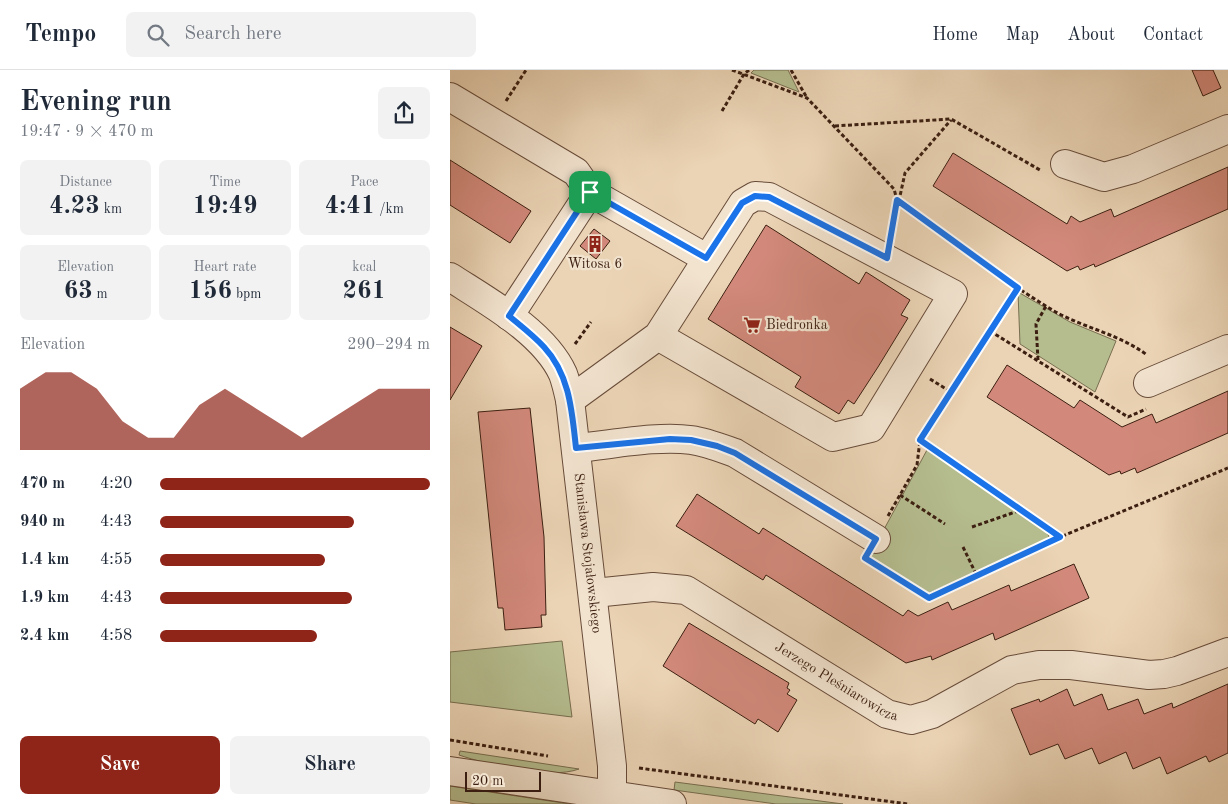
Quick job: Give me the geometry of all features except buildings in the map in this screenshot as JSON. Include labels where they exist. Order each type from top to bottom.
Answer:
[{"type":"street","points":[[450,97],[576,172],[590,192],[706,258]]},
{"type":"street","points":[[1065,164],[1104,177],[1133,169],[1228,128]]},
{"type":"street","points":[[509,316],[590,192]]},
{"type":"street","points":[[570,400],[658,336],[742,203],[755,196],[769,197],[953,294],[871,428],[833,437],[658,336]]},
{"type":"street","name":"Stanisława Stojałowskiego","points":[[450,277],[509,316],[544,346],[563,374],[570,400],[594,593],[613,799]]},
{"type":"street","points":[[1156,388],[1228,349]]},
{"type":"street","points":[[576,448],[670,439],[691,440],[717,446],[735,453],[876,539]]},
{"type":"street","name":"Jerzego Pleśniarowicza","points":[[594,593],[653,587],[686,590],[887,714],[911,720],[932,714],[1012,670],[1039,665],[1071,665],[1164,674],[1228,652]]},
{"type":"street","points":[[450,771],[613,799],[672,804]]},
{"type":"path","points":[[493,122],[526,70]]},
{"type":"path","points":[[732,70],[807,98]]},
{"type":"path","points":[[722,111],[744,74],[749,70]]},
{"type":"path","points":[[792,70],[807,98],[894,189],[897,200],[1018,288],[1046,306],[1094,330],[1133,344],[1156,388],[1128,417],[990,331]]},
{"type":"path","points":[[834,126],[951,119],[1052,176],[1065,164]]},
{"type":"path","points":[[887,258],[897,200],[905,173],[951,119]]},
{"type":"path","points":[[1018,288],[920,440],[917,466],[865,558],[929,598],[1060,537],[1228,468]]},
{"type":"path","points":[[1038,360],[1036,324],[1046,306]]},
{"type":"path","points":[[934,382],[951,392]]},
{"type":"path","points":[[920,440],[1060,537]]},
{"type":"path","points":[[900,495],[945,524]]},
{"type":"path","points":[[972,527],[1020,510]]},
{"type":"path","points":[[963,547],[977,576]]},
{"type":"path","points":[[450,740],[548,756]]},
{"type":"path","points":[[636,768],[908,804]]},
{"type":"green space","points":[[754,70],[788,70],[799,92],[751,73]]},
{"type":"green space","points":[[1018,292],[1070,322],[1116,341],[1095,392],[1020,344]]},
{"type":"green space","points":[[927,450],[1045,530],[1049,536],[1046,542],[929,593],[869,557]]},
{"type":"green space","points":[[562,641],[572,717],[450,702],[450,652]]},
{"type":"green space","points":[[460,751],[579,769],[552,773],[519,770],[459,755]]},
{"type":"green space","points":[[675,782],[843,804],[776,804],[674,790]]},
{"type":"green space","points":[[450,786],[570,804],[476,804],[450,800]]},
{"type":"place","name":"Witosa 6","points":[[595,244]]},
{"type":"place","name":"Biedronka","points":[[752,325]]},
{"type":"route","points":[[590,192],[706,258],[742,203],[755,196],[769,197],[887,258],[897,200],[1018,288],[920,440],[1060,537],[929,598],[865,558],[876,539],[735,453],[717,446],[691,440],[670,439],[576,448],[570,400],[563,374],[544,346],[509,316],[522,299],[590,192]]}]
